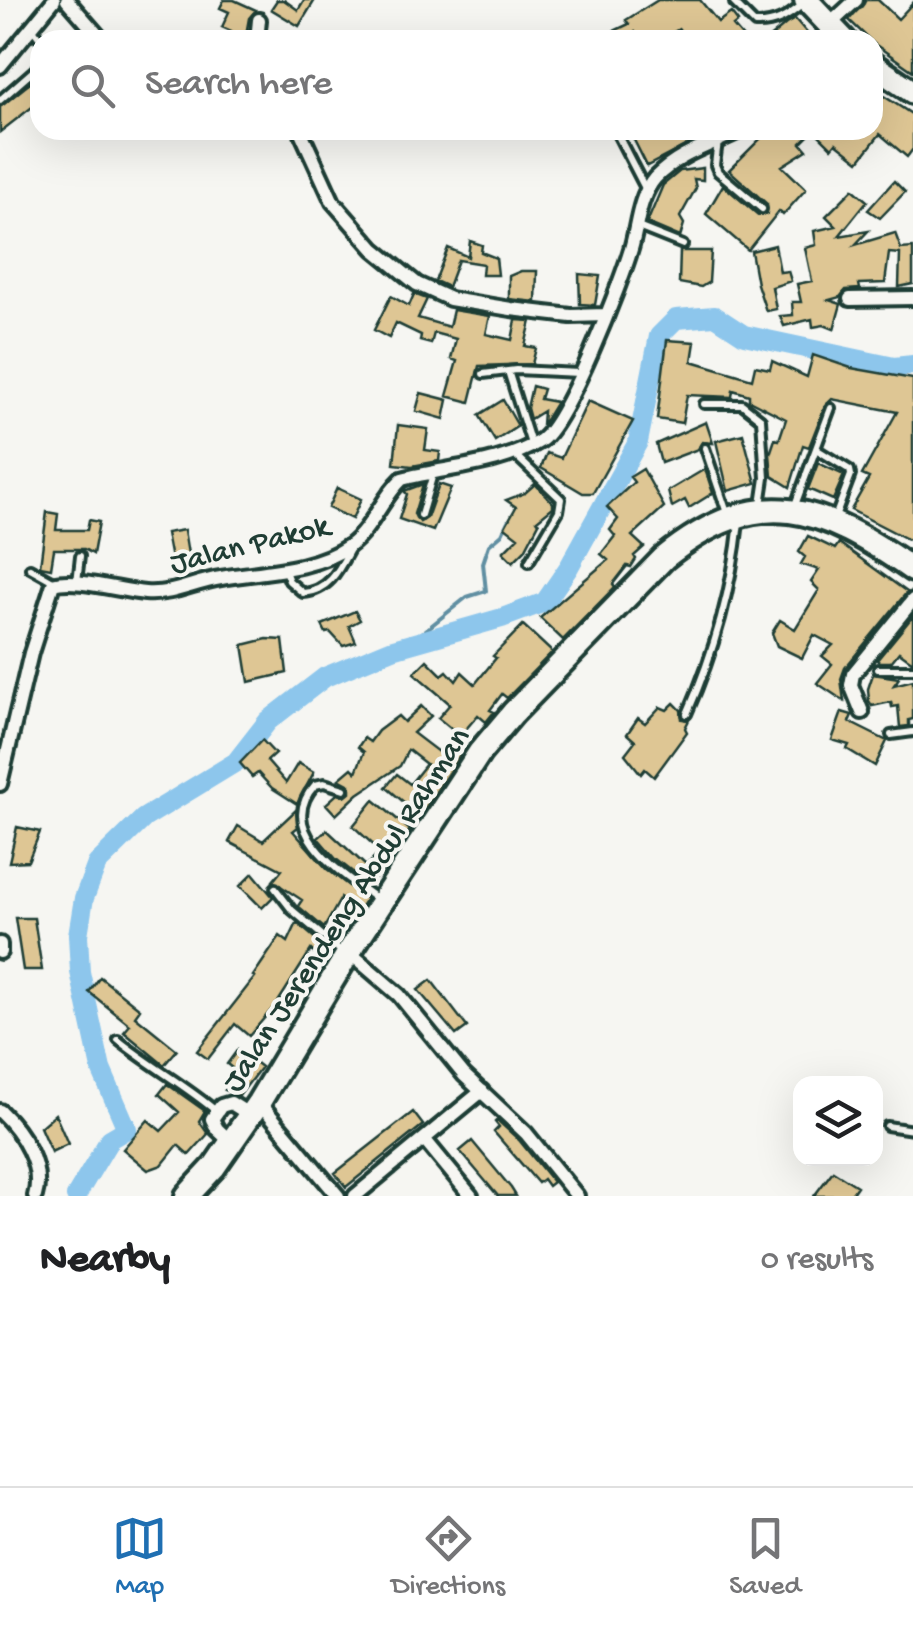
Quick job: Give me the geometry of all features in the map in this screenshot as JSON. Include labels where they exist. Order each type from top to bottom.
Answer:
[{"type":"highway","points":[[806,0],[834,30]]},
{"type":"highway","points":[[883,71],[913,92]]},
{"type":"highway","name":"Jalan Jerendeng Abdul Rahman","points":[[187,1196],[232,1143],[255,1108],[454,787],[513,713],[664,558],[698,532],[743,515],[792,511],[834,521],[913,570]]},
{"type":"street","points":[[0,66],[54,0]]},
{"type":"street","points":[[67,0],[93,30]]},
{"type":"street","points":[[842,30],[856,0]]},
{"type":"street","points":[[258,30],[259,20]]},
{"type":"street","points":[[305,140],[333,202],[374,249],[417,284],[450,299],[571,316],[605,315]]},
{"type":"street","points":[[646,190],[686,153],[718,140]]},
{"type":"street","name":"Jalan Pakok","points":[[56,583],[161,593],[323,558],[352,543],[399,481],[509,455],[547,436],[568,402],[627,261],[646,190]]},
{"type":"street","points":[[850,299],[913,298]]},
{"type":"street","points":[[0,784],[3,756],[40,623],[56,583]]},
{"type":"street","points":[[862,712],[851,684],[853,674],[913,600]]},
{"type":"street","points":[[0,944],[0,952]]},
{"type":"street","points":[[348,954],[398,995],[464,1075],[526,1133],[577,1196]]},
{"type":"street","points":[[355,1196],[482,1091]]},
{"type":"street","points":[[232,1143],[212,1119],[224,1103],[255,1108],[338,1196]]},
{"type":"street","points":[[0,1111],[15,1128],[36,1165],[36,1196]]},
{"type":"street","points":[[425,1140],[471,1196]]},
{"type":"lane","points":[[734,3],[755,24],[770,25],[786,18],[806,0]]},
{"type":"lane","points":[[0,100],[30,73]]},
{"type":"lane","points":[[620,140],[646,190]]},
{"type":"lane","points":[[718,140],[718,172],[762,210]]},
{"type":"lane","points":[[636,226],[683,245]]},
{"type":"lane","points":[[483,374],[508,370],[580,373]]},
{"type":"lane","points":[[508,370],[531,446]]},
{"type":"lane","points":[[687,714],[719,626],[743,515],[765,478],[760,419],[742,404],[704,404]]},
{"type":"lane","points":[[792,511],[831,408]]},
{"type":"lane","points":[[706,448],[743,515]]},
{"type":"lane","points":[[816,449],[848,467],[851,475],[834,521]]},
{"type":"lane","points":[[509,455],[561,499],[559,511],[529,562]]},
{"type":"lane","points":[[421,515],[439,472]]},
{"type":"lane","points":[[284,568],[290,581],[304,593],[317,592],[334,576],[352,543]]},
{"type":"lane","points":[[77,582],[80,556]]},
{"type":"lane","points":[[30,568],[56,583]]},
{"type":"lane","points":[[878,669],[913,669]]},
{"type":"lane","points":[[0,715],[16,716]]},
{"type":"lane","points":[[892,735],[913,732]]},
{"type":"lane","points":[[344,789],[324,783],[309,792],[302,806],[308,839],[328,862],[382,902]]},
{"type":"lane","points":[[275,888],[305,923],[348,954]]},
{"type":"lane","points":[[118,1040],[152,1068],[180,1081],[217,1112]]},
{"type":"lane","points":[[886,1126],[913,1130]]},
{"type":"building","points":[[224,0],[234,0],[256,10],[249,18],[247,30],[229,30],[222,27],[229,12],[220,8]]},
{"type":"building","points":[[277,0],[284,0],[298,10],[304,0],[315,0],[299,26],[271,9]]},
{"type":"building","points":[[658,0],[700,0],[718,22],[731,13],[738,22],[733,26],[736,30],[616,30],[629,24],[626,20]]},
{"type":"building","points":[[866,0],[878,0],[898,19],[913,3],[913,71],[883,50],[883,30],[859,30],[849,20]]},
{"type":"building","points":[[795,19],[804,30],[779,30]]},
{"type":"building","points":[[30,83],[30,109],[0,132],[0,107]]},
{"type":"building","points":[[883,96],[913,115],[913,149],[907,157],[883,137]]},
{"type":"building","points":[[634,140],[697,140],[647,166]]},
{"type":"building","points":[[759,140],[804,140],[801,143],[807,150],[782,166],[806,189],[783,215],[779,211],[748,250],[706,214],[723,185],[758,215],[767,214],[767,204],[729,170]]},
{"type":"building","points":[[824,140],[875,140],[859,161],[836,143],[832,148]]},
{"type":"building","points":[[703,168],[703,180],[694,179],[696,188],[680,217],[684,224],[680,237],[647,223],[663,185],[680,171]]},
{"type":"building","points":[[894,181],[905,192],[880,218],[868,210]]},
{"type":"building","points":[[853,189],[867,201],[839,236],[868,231],[855,245],[895,233],[901,249],[913,248],[913,284],[899,287],[900,254],[889,253],[885,283],[859,284],[860,289],[846,290],[829,300],[841,304],[834,329],[824,325],[813,327],[812,319],[784,326],[780,316],[793,315],[792,302],[801,302],[797,284],[812,281],[805,248],[816,245],[814,231],[836,226],[826,216]]},
{"type":"building","points":[[470,241],[482,245],[481,252],[496,258],[498,275],[482,275],[483,264],[458,260],[448,287],[435,281],[448,248],[468,257]]},
{"type":"building","points":[[775,245],[780,272],[788,271],[791,281],[772,287],[776,309],[766,311],[751,251]]},
{"type":"building","points":[[680,251],[711,251],[709,282],[701,287],[679,283]]},
{"type":"building","points":[[537,271],[536,302],[509,299],[509,276]]},
{"type":"building","points":[[579,274],[600,276],[595,305],[580,304]]},
{"type":"building","points":[[414,294],[427,299],[418,318],[449,327],[453,310],[490,316],[486,334],[512,340],[516,320],[531,321],[525,346],[536,348],[532,364],[479,366],[470,402],[447,396],[457,361],[451,359],[456,339],[434,333],[431,344],[420,341],[421,335],[396,323],[389,338],[374,330],[391,296],[409,306]]},
{"type":"building","points":[[667,340],[695,342],[692,361],[752,379],[755,366],[770,369],[772,361],[807,377],[813,355],[851,368],[913,379],[913,542],[851,510],[869,478],[862,475],[897,412],[832,399],[825,406],[809,447],[803,445],[790,487],[772,476],[770,454],[786,419],[749,400],[749,395],[733,390],[732,397],[687,395],[682,423],[657,419]]},
{"type":"building","points":[[532,386],[543,389],[540,399],[556,402],[542,425],[543,411],[530,419],[527,408]]},
{"type":"building","points":[[421,393],[448,400],[444,419],[416,411]]},
{"type":"building","points":[[503,400],[518,426],[495,441],[479,415]]},
{"type":"building","points":[[588,401],[633,421],[593,493],[583,493],[541,468],[547,453],[561,458]]},
{"type":"building","points":[[706,422],[713,443],[702,442],[698,449],[661,463],[656,444]]},
{"type":"building","points":[[398,425],[428,429],[425,450],[440,452],[439,461],[412,466],[394,464]]},
{"type":"building","points":[[743,434],[756,483],[728,491],[716,441]]},
{"type":"building","points":[[818,463],[844,475],[833,500],[808,489]]},
{"type":"building","points":[[643,469],[664,507],[632,536],[644,547],[634,556],[631,567],[627,566],[613,584],[615,587],[563,640],[540,618],[608,560],[601,554],[615,536],[610,530],[618,519],[607,507],[634,482],[630,477]]},
{"type":"building","points":[[705,469],[713,493],[689,508],[685,500],[672,507],[668,491]]},
{"type":"building","points":[[423,484],[414,514],[420,522],[427,518],[439,484],[451,488],[433,531],[399,519],[407,494],[404,491]]},
{"type":"building","points":[[535,484],[553,507],[537,520],[525,550],[513,562],[503,552],[518,537],[505,527],[516,507],[506,500],[525,493]]},
{"type":"building","points":[[337,488],[361,499],[352,519],[328,508]]},
{"type":"building","points":[[47,512],[58,514],[56,530],[87,530],[89,520],[99,522],[93,554],[84,549],[54,549],[51,568],[40,566]]},
{"type":"building","points":[[184,530],[191,572],[174,575],[166,533]]},
{"type":"building","points":[[808,536],[835,549],[839,543],[907,592],[845,668],[841,679],[844,701],[817,683],[832,664],[822,656],[833,645],[814,635],[802,658],[777,646],[772,633],[780,620],[795,629],[819,590],[811,582],[819,570],[801,564],[805,557],[799,552]]},
{"type":"building","points":[[355,611],[360,620],[349,626],[356,642],[343,646],[322,625]]},
{"type":"building","points":[[913,616],[913,662],[899,652],[891,662],[879,662],[877,660]]},
{"type":"building","points":[[523,625],[552,652],[507,698],[502,694],[486,722],[478,715],[460,736],[438,718],[450,704],[414,673],[427,660],[442,675],[447,671],[456,681],[462,672],[475,684],[496,658],[493,656]]},
{"type":"building","points":[[283,640],[287,673],[249,682],[243,645]]},
{"type":"building","points":[[873,674],[899,678],[894,685],[913,680],[913,719],[909,726],[900,727],[898,706],[892,707],[891,702],[872,706],[868,689]]},
{"type":"building","points":[[674,703],[681,710],[682,719],[689,720],[687,732],[654,777],[645,769],[641,774],[625,754],[635,741],[627,734],[638,718],[645,723],[660,707],[667,710]]},
{"type":"building","points":[[421,706],[431,716],[413,733],[438,752],[449,742],[460,755],[411,830],[412,809],[386,787],[397,774],[410,784],[426,764],[408,750],[400,766],[358,794],[336,815],[326,804],[337,794],[345,796],[350,792],[350,785],[339,779],[352,768],[356,772],[364,752],[358,747],[364,738],[370,742],[398,716],[404,722]]},
{"type":"building","points":[[842,712],[852,715],[849,722],[887,741],[875,766],[847,749],[849,745],[832,740]]},
{"type":"building","points":[[262,740],[275,754],[267,761],[286,783],[298,763],[314,772],[297,804],[272,788],[258,773],[252,777],[240,763]]},
{"type":"building","points":[[374,800],[410,830],[380,866],[384,870],[368,884],[336,859],[318,838],[327,830],[366,866],[381,852],[353,826]]},
{"type":"building","points":[[297,809],[298,827],[293,831],[327,869],[366,899],[356,914],[341,898],[324,928],[298,906],[302,900],[273,881],[282,870],[229,842],[238,826],[263,841]]},
{"type":"building","points":[[17,827],[40,832],[28,861],[9,862]]},
{"type":"building","points":[[253,873],[273,897],[262,908],[240,886]]},
{"type":"building","points":[[15,918],[34,918],[42,970],[23,970]]},
{"type":"building","points":[[297,923],[324,946],[315,954],[311,950],[278,1002],[249,1036],[235,1024],[208,1059],[197,1051],[255,977],[280,936],[288,942]]},
{"type":"building","points":[[100,977],[140,1009],[135,1016],[177,1050],[164,1065],[124,1032],[130,1025],[89,992]]},
{"type":"building","points":[[431,980],[467,1027],[456,1035],[418,990]]},
{"type":"building","points":[[238,1049],[261,1067],[239,1096],[225,1090],[238,1073],[227,1064]]},
{"type":"building","points":[[167,1084],[205,1111],[199,1121],[208,1134],[189,1155],[178,1145],[162,1165],[148,1170],[123,1149],[148,1120],[161,1131],[179,1112],[159,1094]]},
{"type":"building","points":[[413,1112],[423,1125],[346,1187],[335,1173]]},
{"type":"building","points":[[55,1114],[68,1144],[51,1152],[40,1127]]},
{"type":"building","points":[[497,1120],[553,1182],[548,1186],[543,1179],[538,1183],[494,1132],[499,1127]]},
{"type":"building","points":[[472,1141],[516,1196],[498,1196],[460,1151]]},
{"type":"building","points":[[833,1171],[857,1186],[850,1196],[814,1196]]},
{"type":"waterway","points":[[76,1196],[110,1139],[127,1129],[101,1069],[80,972],[78,935],[84,898],[97,864],[144,818],[236,762],[268,721],[325,677],[393,649],[545,602],[569,567],[638,442],[659,336],[676,319],[715,316],[744,335],[894,367],[913,365]]},
{"type":"waterway","points":[[407,645],[467,597],[486,591],[483,563],[489,545],[502,534],[508,521]]}]
